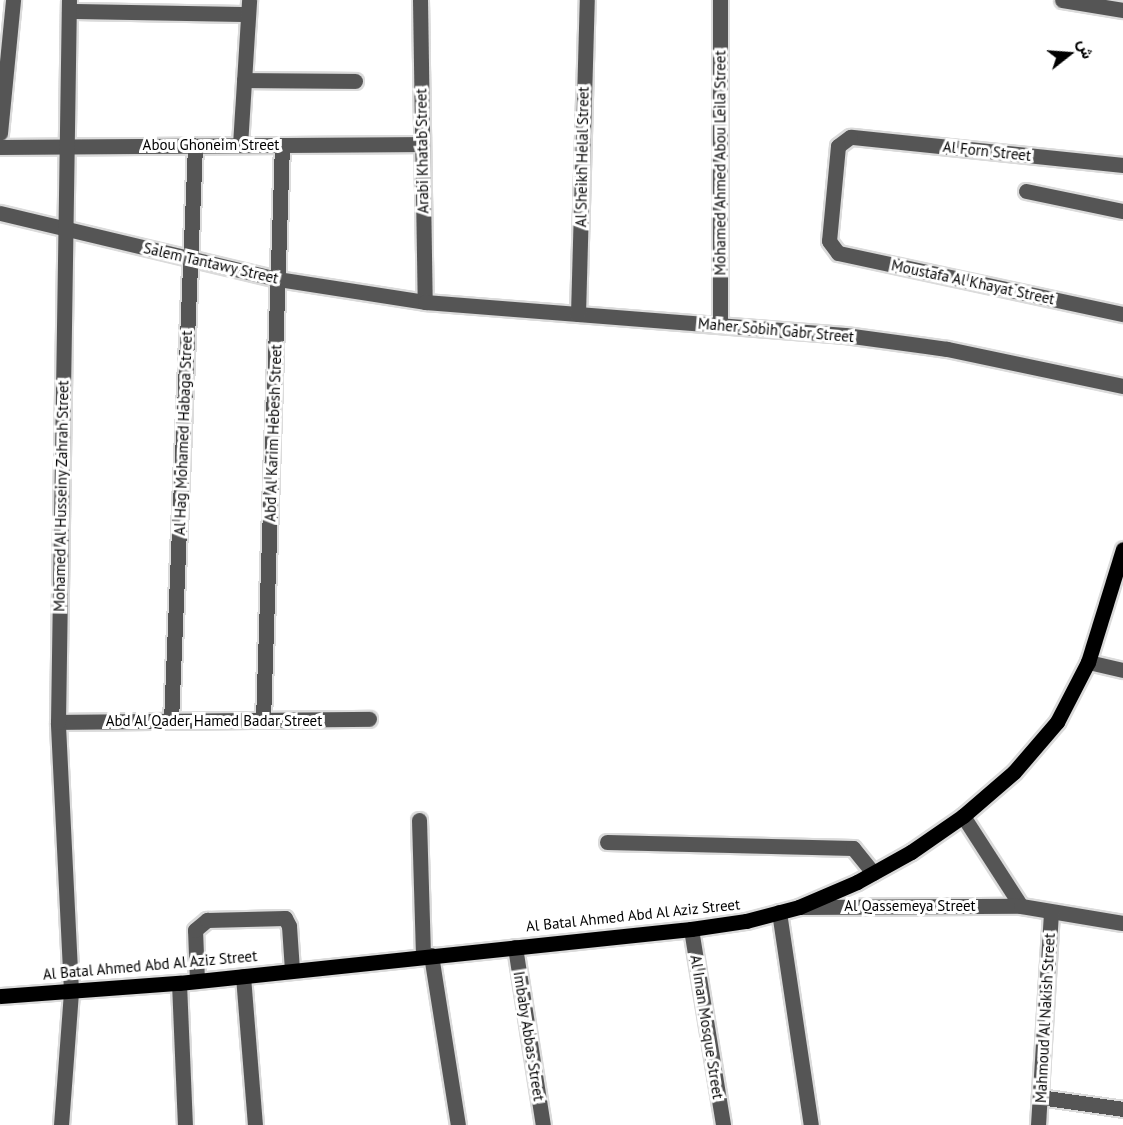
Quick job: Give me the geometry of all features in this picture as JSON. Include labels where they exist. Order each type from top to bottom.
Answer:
[{"type":"main road","name":"Al Batal Ahmed Abd Al Aziz Street","points":[[0,996],[179,983],[427,955],[691,929],[799,907],[873,873],[963,816],[1014,772],[1057,722],[1088,662],[1123,549]]},
{"type":"street","points":[[0,133],[13,0]]},
{"type":"street","name":"Arabi Khatab Street","points":[[420,0],[425,302]]},
{"type":"street","name":"Al Sheikh Helal Street","points":[[578,314],[586,0]]},
{"type":"street","name":"Mohamed Ahmed Abou Leila Street","points":[[720,0],[720,325]]},
{"type":"street","points":[[1062,0],[1123,10]]},
{"type":"street","points":[[69,5],[248,7],[240,145]]},
{"type":"street","name":"Mohamed Al Husseiny Zahrah Street","points":[[61,1125],[72,991],[58,722],[69,5]]},
{"type":"street","points":[[244,80],[355,81]]},
{"type":"street","name":"Al Forn Street","points":[[829,241],[837,146],[850,137],[1123,165]]},
{"type":"street","name":"Abou Ghoneim Street","points":[[0,147],[422,144]]},
{"type":"street","name":"Abd Al Karim Hebesh Street","points":[[263,720],[282,145]]},
{"type":"street","name":"Al Hag Mohamed Habaga Street","points":[[171,721],[195,146]]},
{"type":"street","points":[[1026,191],[1123,211]]},
{"type":"street","name":"Salem Tantawy Street","points":[[0,213],[278,279],[425,302]]},
{"type":"street","name":"Moustafa Al Khayat Street","points":[[829,241],[838,253],[1123,314]]},
{"type":"street","name":"Maher Sobih Gabr Street","points":[[425,302],[845,335],[947,349],[1123,386]]},
{"type":"street","points":[[1088,662],[1123,670]]},
{"type":"street","name":"Abd Al Qader Hamed Badar Street","points":[[58,722],[369,719]]},
{"type":"street","points":[[963,816],[1021,906]]},
{"type":"street","points":[[419,820],[427,955],[458,1125]]},
{"type":"street","points":[[607,842],[853,848],[873,873]]},
{"type":"street","name":"Al Qassemeya Street","points":[[799,907],[1021,906],[1123,923]]},
{"type":"street","points":[[779,912],[811,1125]]},
{"type":"street","name":"Mahmoud Al Nakish Street","points":[[1038,1125],[1051,912]]},
{"type":"street","points":[[197,981],[195,930],[207,920],[285,918],[289,926],[292,970]]},
{"type":"street","name":"Al Iman Mosque Street","points":[[691,929],[723,1125]]},
{"type":"street","name":"Imbaby Abbas Street","points":[[515,946],[543,1125]]},
{"type":"street","points":[[243,976],[255,1125]]},
{"type":"street","points":[[179,983],[185,1125]]},
{"type":"street","points":[[1040,1097],[1123,1109]]}]
